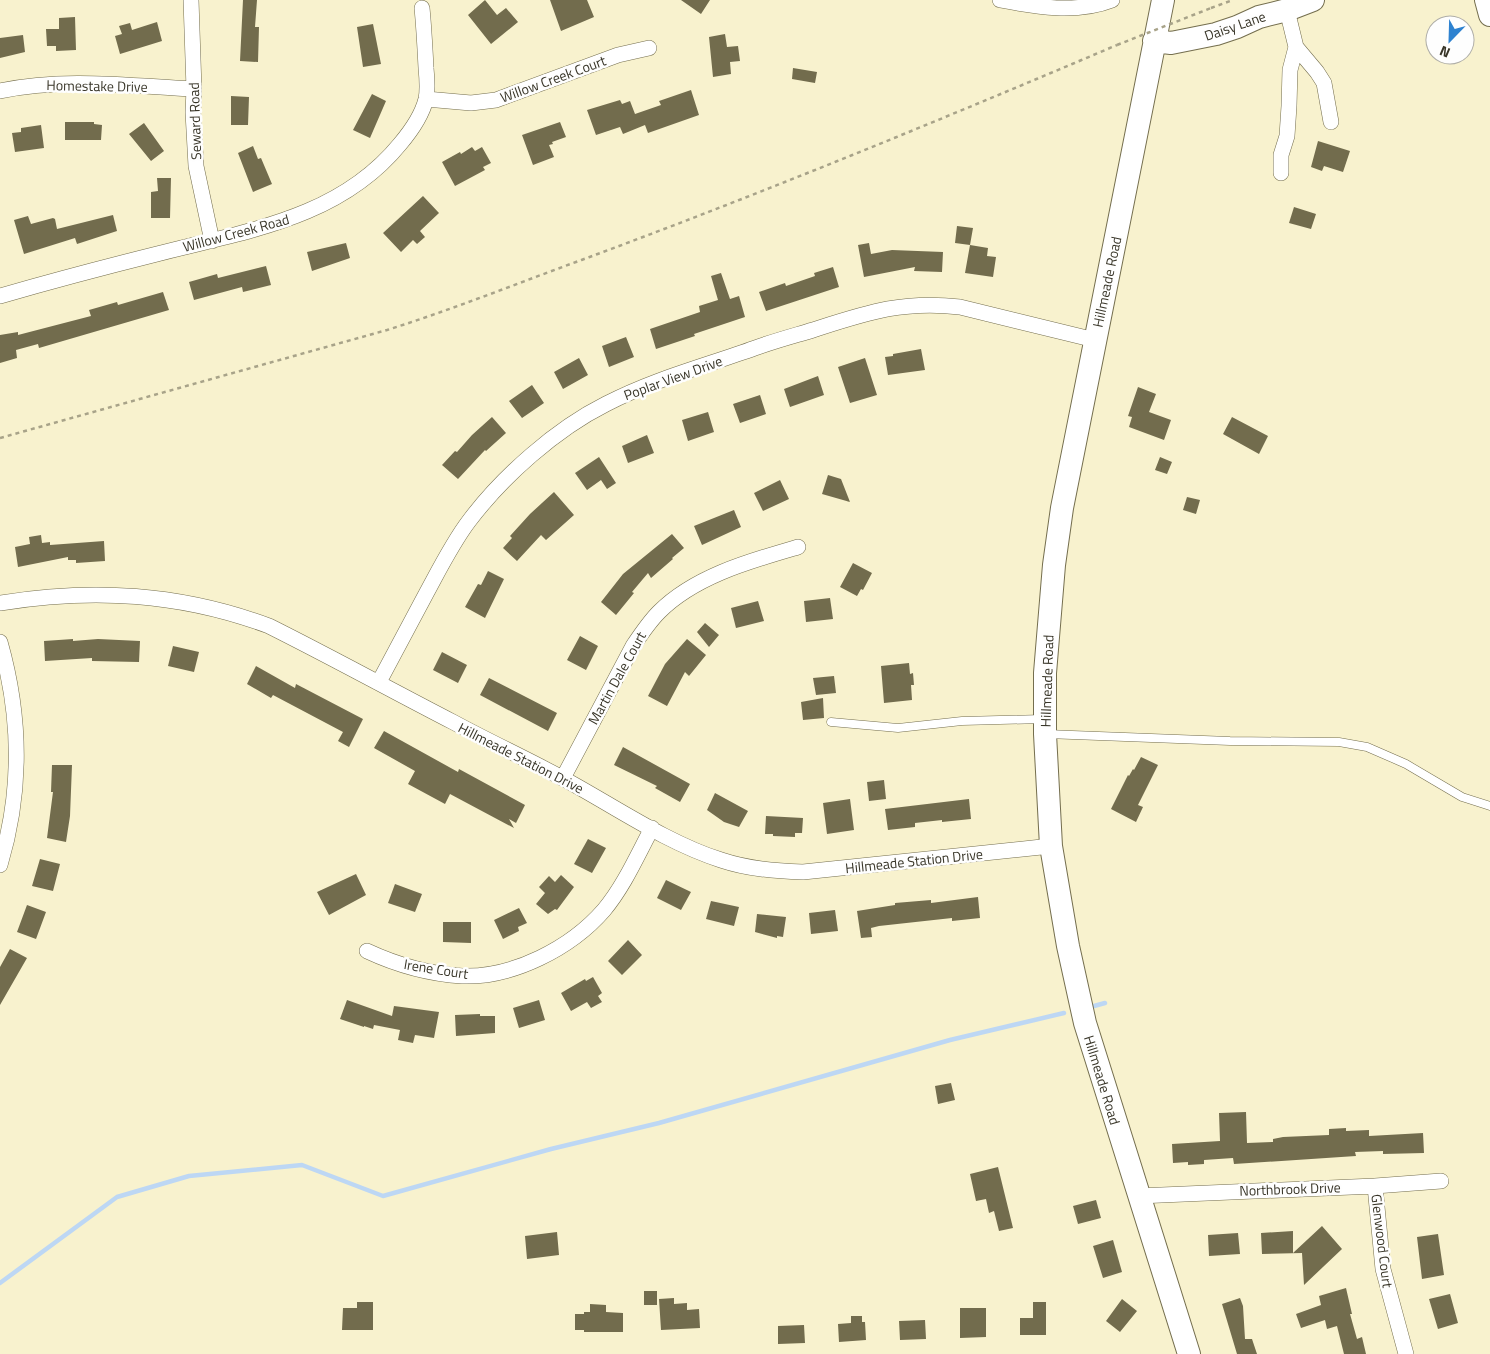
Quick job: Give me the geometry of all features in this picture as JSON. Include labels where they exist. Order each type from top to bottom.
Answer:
[{"type":"street","name":"Seward Road","points":[[191,0],[196,166],[212,241]]},
{"type":"street","points":[[1000,0],[1037,8],[1076,8],[1112,0]]},
{"type":"street","name":"Hillmeade Road","points":[[1164,0],[1154,41],[1066,490],[1054,565],[1046,673],[1045,727],[1051,846],[1068,946],[1085,1023],[1189,1354]]},
{"type":"street","name":"Daisy Lane","points":[[1154,41],[1171,43],[1189,41],[1230,30],[1259,17],[1287,10],[1313,0]]},
{"type":"street","points":[[1486,0],[1490,15]]},
{"type":"street","name":"Willow Creek Road","points":[[0,296],[61,278],[269,226],[307,212],[346,192],[364,180],[391,155],[416,122],[426,99],[427,82],[422,8]]},
{"type":"street","points":[[1287,10],[1296,47],[1324,83],[1332,122]]},
{"type":"street","points":[[1281,173],[1281,155],[1288,126],[1290,70],[1296,47]]},
{"type":"street","name":"Willow Creek Court","points":[[426,99],[471,103],[496,100],[618,55],[649,48]]},
{"type":"street","name":"Homestake Drive","points":[[0,91],[46,84],[194,89]]},
{"type":"street","name":"Poplar View Drive","points":[[379,682],[440,567],[469,521],[503,482],[563,429],[606,404],[674,375],[776,340],[859,315],[887,308],[916,304],[960,307],[1095,340]]},
{"type":"street","name":"Martin Dale Court","points":[[563,778],[633,646],[658,612],[694,586],[747,563],[798,547]]},
{"type":"street","name":"Hillmeade Station Drive","points":[[0,603],[62,595],[105,594],[138,596],[200,606],[269,626],[379,682],[451,722],[563,778],[652,828],[721,860],[774,871],[803,872],[1051,846]]},
{"type":"street","points":[[0,642],[10,685],[16,733],[17,765],[13,808],[0,865]]},
{"type":"street","name":"Irene Court","points":[[367,951],[397,964],[463,976],[497,973],[544,956],[571,941],[602,912],[620,888],[652,828]]},
{"type":"street","name":"Northbrook Drive","points":[[1138,1196],[1375,1186],[1441,1181]]},
{"type":"street","name":"Glenwood Court","points":[[1375,1186],[1383,1269],[1406,1354]]},
{"type":"lane","points":[[831,722],[898,728],[962,721],[1230,741],[1339,742],[1367,747],[1406,764],[1462,797],[1490,806]]},
{"type":"path","points":[[0,438],[429,317],[645,236],[917,130],[1117,45],[1233,0]]},
{"type":"building","points":[[243,0],[257,0],[255,27],[259,27],[258,62],[240,61]]},
{"type":"building","points":[[485,0],[497,15],[506,8],[518,22],[491,44],[468,15]]},
{"type":"building","points":[[550,0],[587,0],[594,17],[561,31]]},
{"type":"building","points":[[681,0],[710,0],[701,14]]},
{"type":"building","points":[[75,17],[76,50],[56,51],[56,46],[47,46],[46,29],[59,29],[59,18]]},
{"type":"building","points":[[157,22],[162,41],[120,54],[115,36],[122,34],[119,26],[130,23],[132,30]]},
{"type":"building","points":[[373,24],[381,64],[363,67],[357,27]]},
{"type":"building","points":[[725,34],[727,47],[738,46],[740,61],[730,62],[731,74],[713,77],[709,37]]},
{"type":"building","points":[[23,35],[25,52],[0,58],[0,38]]},
{"type":"building","points":[[793,68],[817,72],[815,83],[792,79]]},
{"type":"building","points":[[691,90],[699,115],[648,133],[645,125],[623,134],[620,127],[596,135],[587,110],[620,100],[622,104],[630,101],[635,114],[661,105],[659,101]]},
{"type":"building","points":[[372,94],[386,101],[370,138],[353,130]]},
{"type":"building","points":[[231,96],[249,97],[248,125],[231,125]]},
{"type":"building","points":[[65,122],[94,122],[94,124],[102,125],[101,140],[65,140]]},
{"type":"building","points":[[560,122],[566,137],[549,145],[554,157],[533,165],[522,135]]},
{"type":"building","points":[[144,123],[164,151],[151,161],[129,134]]},
{"type":"building","points":[[41,125],[44,148],[15,152],[12,133],[21,132],[21,128]]},
{"type":"building","points":[[1318,141],[1350,151],[1343,172],[1324,166],[1322,171],[1311,167]]},
{"type":"building","points":[[253,146],[258,159],[261,158],[272,184],[253,192],[238,153]]},
{"type":"building","points":[[472,147],[475,151],[482,147],[491,163],[483,167],[485,170],[455,186],[442,162]]},
{"type":"building","points":[[157,178],[171,178],[170,218],[151,218],[151,192],[158,191]]},
{"type":"building","points":[[423,196],[439,213],[420,231],[425,237],[417,244],[413,240],[401,252],[383,233]]},
{"type":"building","points":[[1294,207],[1316,214],[1311,229],[1289,223]]},
{"type":"building","points":[[113,215],[117,231],[77,244],[75,238],[24,254],[14,220],[28,216],[31,224],[53,218],[55,219],[57,229]]},
{"type":"building","points":[[957,226],[973,228],[970,245],[955,243]]},
{"type":"building","points":[[346,243],[350,258],[312,271],[307,252]]},
{"type":"building","points":[[869,243],[871,254],[892,250],[943,252],[942,272],[914,271],[915,267],[864,277],[858,245]]},
{"type":"building","points":[[970,245],[988,248],[987,256],[996,257],[993,277],[965,273]]},
{"type":"building","points":[[266,266],[271,285],[243,292],[242,287],[194,300],[189,282],[217,274],[218,278]]},
{"type":"building","points":[[833,267],[839,287],[766,311],[759,292],[785,283],[786,286],[815,276],[814,273]]},
{"type":"building","points":[[721,273],[730,299],[739,296],[745,317],[656,349],[650,329],[700,312],[699,306],[718,300],[711,276]]},
{"type":"building","points":[[163,292],[169,310],[39,348],[38,344],[16,350],[17,358],[0,363],[0,335],[18,332],[18,335],[91,316],[89,310],[117,302],[118,305]]},
{"type":"building","points":[[626,337],[634,357],[609,367],[602,346]]},
{"type":"building","points":[[921,349],[925,370],[888,375],[885,357]]},
{"type":"building","points":[[579,358],[588,375],[563,389],[554,372]]},
{"type":"building","points":[[865,358],[877,395],[850,403],[838,367]]},
{"type":"building","points":[[818,376],[824,395],[790,407],[784,389]]},
{"type":"building","points":[[532,385],[544,403],[522,418],[509,401]]},
{"type":"building","points":[[1138,387],[1156,394],[1149,412],[1171,420],[1164,440],[1129,427],[1132,417],[1128,416]]},
{"type":"building","points":[[760,395],[766,414],[740,423],[733,404]]},
{"type":"building","points":[[708,412],[714,432],[688,441],[682,420]]},
{"type":"building","points":[[492,417],[506,433],[485,450],[458,479],[442,465]]},
{"type":"building","points":[[1232,417],[1268,436],[1259,454],[1223,434]]},
{"type":"building","points":[[647,435],[654,453],[628,463],[622,446]]},
{"type":"building","points":[[599,457],[616,483],[607,489],[601,480],[587,490],[575,473]]},
{"type":"building","points":[[1160,457],[1172,462],[1167,474],[1155,470]]},
{"type":"building","points":[[828,475],[841,479],[850,502],[822,494]]},
{"type":"building","points":[[780,480],[789,499],[763,511],[754,493]]},
{"type":"building","points":[[554,492],[574,515],[546,540],[541,535],[517,561],[503,548],[512,538],[510,536],[530,514]]},
{"type":"building","points":[[1187,497],[1200,500],[1196,514],[1183,510]]},
{"type":"building","points":[[734,510],[741,527],[702,545],[694,526]]},
{"type":"building","points":[[672,534],[684,548],[651,578],[648,573],[616,615],[601,602],[623,574]]},
{"type":"building","points":[[41,535],[42,543],[50,542],[50,545],[104,541],[105,561],[76,563],[76,560],[68,560],[68,557],[18,567],[15,547],[30,544],[29,537]]},
{"type":"building","points":[[853,563],[872,573],[863,590],[861,589],[857,596],[840,587]]},
{"type":"building","points":[[488,571],[504,579],[485,618],[465,607],[478,584],[481,585]]},
{"type":"building","points":[[830,598],[833,619],[806,622],[804,601]]},
{"type":"building","points":[[758,601],[764,621],[736,628],[731,608]]},
{"type":"building","points":[[705,623],[719,635],[709,647],[697,632]]},
{"type":"building","points":[[580,636],[598,646],[586,670],[567,660]]},
{"type":"building","points":[[73,639],[73,641],[98,639],[140,641],[139,662],[92,661],[92,658],[45,661],[44,641]]},
{"type":"building","points":[[687,639],[706,655],[689,676],[685,672],[667,706],[648,696],[665,664]]},
{"type":"building","points":[[173,646],[199,652],[194,672],[168,666]]},
{"type":"building","points":[[442,652],[467,665],[458,683],[433,670]]},
{"type":"building","points":[[909,663],[910,674],[913,673],[914,685],[911,685],[912,700],[884,703],[881,666]]},
{"type":"building","points":[[256,666],[295,688],[296,684],[363,719],[349,747],[338,741],[343,732],[273,695],[271,698],[247,684]]},
{"type":"building","points":[[834,676],[836,693],[816,695],[813,678]]},
{"type":"building","points":[[489,678],[557,713],[548,731],[480,695]]},
{"type":"building","points":[[823,698],[824,718],[803,720],[801,702]]},
{"type":"building","points":[[384,731],[458,772],[459,769],[525,805],[516,823],[509,819],[514,828],[450,794],[445,804],[408,784],[415,771],[374,748]]},
{"type":"building","points":[[623,747],[690,784],[680,802],[655,788],[657,786],[614,765]]},
{"type":"building","points":[[1141,757],[1158,765],[1138,805],[1143,807],[1136,822],[1111,809],[1128,775],[1134,770]]},
{"type":"building","points":[[52,765],[72,765],[70,816],[66,842],[47,838],[53,792],[51,792]]},
{"type":"building","points":[[884,780],[886,799],[869,801],[867,782]]},
{"type":"building","points":[[715,793],[748,811],[739,827],[724,822],[707,810]]},
{"type":"building","points":[[850,799],[854,830],[827,834],[823,803]]},
{"type":"building","points":[[969,799],[971,819],[915,823],[915,827],[888,830],[885,809]]},
{"type":"building","points":[[766,816],[803,818],[802,833],[795,833],[795,837],[765,834]]},
{"type":"building","points":[[588,839],[606,848],[592,873],[574,864]]},
{"type":"building","points":[[40,859],[60,864],[53,891],[32,886]]},
{"type":"building","points":[[356,874],[366,895],[329,915],[317,892]]},
{"type":"building","points":[[561,875],[574,887],[557,910],[555,909],[548,914],[536,904],[545,893],[539,887],[549,876],[555,882]]},
{"type":"building","points":[[666,880],[691,892],[681,910],[657,898]]},
{"type":"building","points":[[395,884],[422,894],[415,912],[388,903]]},
{"type":"building","points":[[978,897],[980,918],[952,921],[952,918],[879,926],[871,928],[872,937],[861,938],[857,911],[895,905],[895,903],[931,900],[931,903]]},
{"type":"building","points":[[711,901],[739,907],[734,926],[706,919]]},
{"type":"building","points":[[27,905],[46,912],[36,939],[17,932]]},
{"type":"building","points":[[519,908],[527,923],[518,927],[519,931],[503,939],[494,920]]},
{"type":"building","points":[[835,910],[838,931],[811,934],[809,913]]},
{"type":"building","points":[[757,914],[786,917],[783,937],[777,936],[777,938],[755,932]]},
{"type":"building","points":[[443,922],[471,922],[471,943],[443,942]]},
{"type":"building","points":[[628,940],[642,955],[622,975],[608,961]]},
{"type":"building","points":[[10,949],[27,958],[0,1005],[0,967]]},
{"type":"building","points":[[593,977],[602,993],[598,996],[602,1002],[591,1008],[587,1002],[571,1011],[561,993],[585,979],[586,981]]},
{"type":"building","points":[[347,1000],[392,1016],[394,1006],[439,1012],[434,1038],[415,1035],[413,1043],[398,1040],[400,1030],[374,1025],[373,1029],[340,1019]]},
{"type":"building","points":[[539,1000],[545,1020],[519,1028],[513,1008]]},
{"type":"building","points":[[480,1014],[480,1016],[495,1016],[495,1033],[456,1036],[455,1015]]},
{"type":"building","points":[[951,1083],[955,1100],[938,1104],[935,1086]]},
{"type":"building","points":[[1246,1112],[1247,1143],[1273,1142],[1273,1139],[1283,1137],[1329,1135],[1329,1129],[1346,1128],[1346,1131],[1369,1130],[1369,1136],[1423,1133],[1424,1153],[1383,1154],[1383,1151],[1355,1152],[1356,1156],[1234,1164],[1233,1158],[1204,1160],[1204,1164],[1188,1165],[1188,1162],[1173,1163],[1172,1144],[1220,1141],[1219,1113]]},
{"type":"building","points":[[998,1167],[1013,1228],[999,1231],[994,1211],[989,1213],[986,1199],[976,1201],[970,1174]]},
{"type":"building","points":[[1096,1200],[1101,1218],[1078,1224],[1073,1206]]},
{"type":"building","points":[[1322,1226],[1342,1249],[1304,1285],[1302,1253],[1262,1254],[1261,1233],[1293,1231],[1293,1253]]},
{"type":"building","points":[[557,1232],[559,1255],[527,1259],[525,1236]]},
{"type":"building","points":[[1238,1233],[1240,1254],[1209,1256],[1208,1235]]},
{"type":"building","points":[[1438,1234],[1444,1275],[1422,1279],[1417,1237]]},
{"type":"building","points":[[1113,1240],[1122,1272],[1103,1278],[1093,1246]]},
{"type":"building","points":[[1346,1288],[1352,1314],[1350,1314],[1357,1339],[1362,1337],[1366,1354],[1344,1354],[1337,1326],[1327,1329],[1325,1320],[1301,1328],[1296,1314],[1321,1305],[1319,1296]]},
{"type":"building","points":[[644,1291],[657,1291],[657,1305],[644,1305]]},
{"type":"building","points":[[1450,1294],[1458,1323],[1438,1329],[1429,1299]]},
{"type":"building","points":[[674,1298],[674,1304],[687,1303],[687,1310],[699,1309],[700,1328],[661,1330],[659,1299]]},
{"type":"building","points":[[1240,1298],[1243,1306],[1245,1339],[1252,1339],[1257,1354],[1237,1354],[1222,1304]]},
{"type":"building","points":[[1122,1299],[1137,1311],[1120,1332],[1106,1321]]},
{"type":"building","points":[[357,1302],[373,1302],[373,1330],[342,1330],[343,1308],[357,1308]]},
{"type":"building","points":[[1033,1302],[1046,1302],[1046,1335],[1020,1335],[1020,1318],[1033,1318]]},
{"type":"building","points":[[590,1304],[606,1305],[606,1312],[623,1313],[623,1332],[584,1332],[584,1330],[575,1330],[575,1314],[590,1312]]},
{"type":"building","points":[[960,1308],[986,1308],[986,1337],[960,1338]]},
{"type":"building","points":[[851,1316],[862,1316],[862,1322],[865,1322],[866,1340],[839,1342],[838,1324],[851,1323]]},
{"type":"building","points":[[925,1320],[926,1339],[900,1340],[899,1321]]},
{"type":"building","points":[[804,1325],[805,1343],[778,1344],[778,1326]]},
{"type":"waterway","points":[[1094,1006],[1105,1003]]},
{"type":"waterway","points":[[0,1283],[117,1197],[189,1176],[302,1165],[383,1196],[551,1149],[659,1123],[950,1040],[1064,1013]]}]
